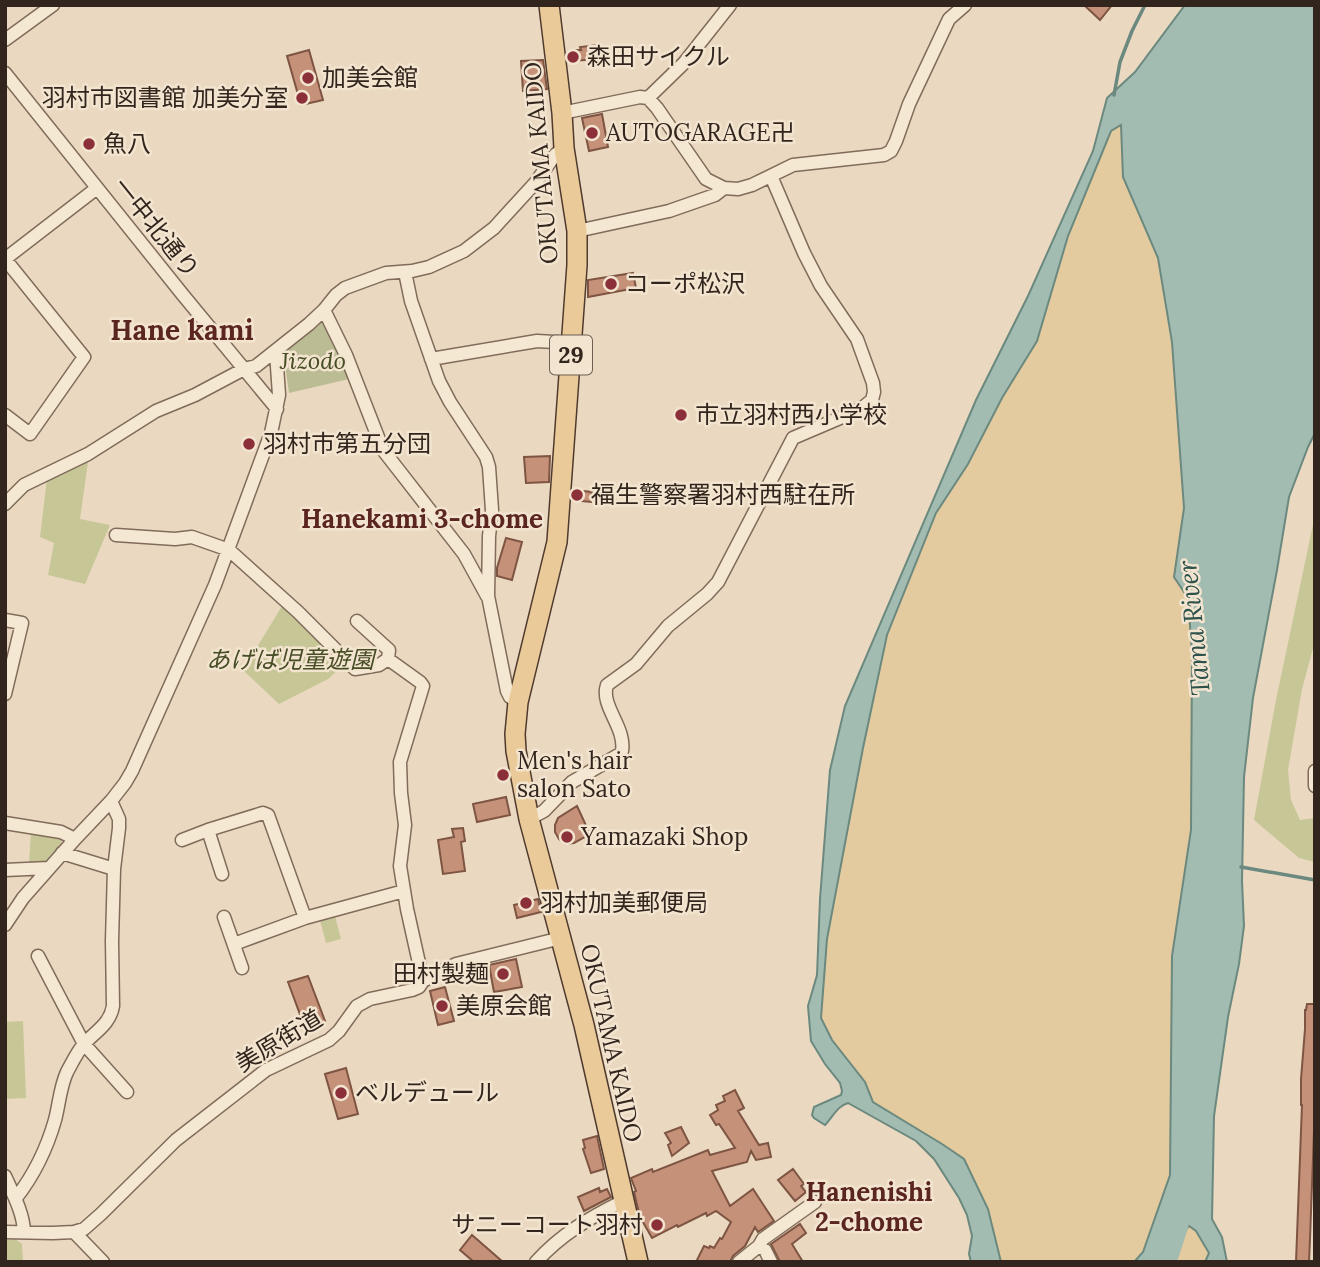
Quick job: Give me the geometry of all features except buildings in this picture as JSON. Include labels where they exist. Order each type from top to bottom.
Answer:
[{"type":"main road","name":"OKUTAMA KAIDO","points":[[550,5],[564,148],[577,230],[577,265],[557,542],[518,702],[516,751],[529,819],[586,1035],[638,1262]]},
{"type":"street","points":[[5,40],[53,5]]},
{"type":"street","points":[[648,98],[684,63],[730,5]]},
{"type":"street","points":[[562,113],[639,97],[648,98],[706,179],[734,190],[745,188],[783,168],[802,163],[888,153],[897,141],[909,104],[949,19],[965,5]]},
{"type":"street","name":"一中北通り","points":[[5,73],[277,409]]},
{"type":"street","points":[[5,504],[24,485],[88,454],[156,411],[195,396],[244,369],[257,366],[324,310],[345,288],[386,273],[417,270],[446,260],[473,245],[506,215],[536,182],[555,155],[564,148]]},
{"type":"street","points":[[529,819],[544,811],[572,782],[620,754],[622,734],[606,697],[607,685],[636,664],[660,634],[718,582],[793,438],[861,409],[872,400],[874,388],[857,339],[821,286],[771,176]]},
{"type":"street","points":[[5,415],[30,434],[84,357],[5,259],[97,188]]},
{"type":"street","points":[[577,230],[669,211],[715,195],[724,188]]},
{"type":"street","points":[[405,272],[411,301],[431,359],[450,402],[486,457],[489,467],[492,510],[488,596],[507,691],[510,697],[518,702]]},
{"type":"street","points":[[324,310],[346,355],[383,450],[464,554],[488,596]]},
{"type":"street","points":[[431,359],[537,341],[572,343]]},
{"type":"street","points":[[5,925],[23,898],[111,801],[132,771],[229,550],[271,433],[279,395],[276,352]]},
{"type":"street","points":[[116,535],[175,539],[192,537],[229,550],[298,612],[355,669],[379,665],[388,659],[389,650],[357,621]]},
{"type":"street","points":[[5,620],[22,623],[5,694]]},
{"type":"street","points":[[388,659],[423,686],[400,762],[405,825],[400,866],[423,981]]},
{"type":"street","points":[[1315,771],[1315,786]]},
{"type":"street","points":[[16,1198],[43,1155],[65,1076],[84,1044],[107,1022],[113,1006],[114,869],[119,819],[111,801]]},
{"type":"street","points":[[182,840],[263,813],[268,815],[305,918]]},
{"type":"street","points":[[5,823],[61,832],[75,839]]},
{"type":"street","points":[[208,830],[222,874]]},
{"type":"street","points":[[62,853],[114,869]]},
{"type":"street","points":[[5,870],[49,868]]},
{"type":"street","points":[[234,944],[305,918],[404,891]]},
{"type":"street","points":[[224,917],[242,968]]},
{"type":"street","name":"美原街道","points":[[74,1232],[94,1221],[176,1140],[255,1078],[329,1040],[363,1002],[412,990],[419,987],[423,981],[456,964],[561,938]]},
{"type":"street","points":[[38,956],[84,1044],[127,1092]]},
{"type":"street","points":[[5,1176],[16,1198],[24,1231]]},
{"type":"street","points":[[536,1262],[570,1231],[623,1201]]},
{"type":"street","points":[[739,1262],[759,1246],[763,1239],[815,1202]]},
{"type":"street","points":[[5,1232],[74,1232],[103,1262]]},
{"type":"street","points":[[759,1246],[765,1250],[771,1262]]},
{"type":"green space","name":"Jizodo","points":[[326,316],[349,379],[289,393],[283,350]]},
{"type":"green space","points":[[88,462],[80,519],[110,525],[85,584],[48,575],[54,543],[40,537],[47,478]]},
{"type":"green space","points":[[1315,515],[1315,641],[1302,689],[1288,770],[1291,800],[1300,820],[1315,818],[1315,862],[1299,858],[1254,820]]},
{"type":"green space","name":"あげば児童遊園","points":[[282,606],[336,659],[338,670],[328,679],[279,704],[243,670]]},
{"type":"green space","points":[[31,832],[60,837],[62,845],[47,862],[29,863]]},
{"type":"green space","points":[[335,916],[341,939],[326,943],[320,920]]},
{"type":"green space","points":[[23,1021],[26,1098],[5,1099],[5,1022]]},
{"type":"green space","points":[[15,1239],[22,1244],[23,1262],[5,1262],[5,1240]]},
{"type":"sand","points":[[1122,124],[1123,177],[1158,258],[1172,342],[1184,508],[1174,577],[1188,598],[1192,653],[1191,830],[1172,956],[1170,1175],[1143,1252],[1134,1262],[1001,1262],[988,1209],[964,1160],[873,1102],[865,1082],[832,1040],[821,1019],[827,939],[887,635],[936,513],[968,464],[1002,398],[1037,341],[1068,236],[1111,131]]},
{"type":"sand","points":[[1188,1226],[1196,1231],[1209,1253],[1205,1262],[1162,1262]]},
{"type":"water","points":[[1185,5],[1315,5],[1315,433],[1289,497],[1253,698],[1244,777],[1244,926],[1214,1116],[1212,1219],[1222,1237],[1227,1262],[1205,1262],[1209,1253],[1196,1231],[1189,1226],[1162,1262],[1134,1262],[1143,1252],[1170,1175],[1172,956],[1191,830],[1192,653],[1188,598],[1174,577],[1184,508],[1172,342],[1158,258],[1123,177],[1121,125],[1111,131],[1068,236],[1037,341],[1002,398],[968,464],[936,513],[887,635],[827,939],[821,1018],[832,1040],[865,1082],[873,1102],[964,1159],[988,1209],[1001,1262],[971,1262],[969,1254],[972,1236],[967,1215],[934,1159],[916,1141],[848,1103],[838,1109],[825,1125],[812,1115],[814,1107],[841,1095],[842,1091],[840,1083],[811,1041],[808,1006],[817,975],[830,770],[845,706],[976,400],[1028,296],[1093,151],[1107,98],[1135,72]]},
{"type":"waterway","points":[[1114,95],[1120,62],[1145,5]]},
{"type":"waterway","points":[[1241,867],[1315,880]]},
{"type":"waterway","name":"Tama River","points":[[1165,1262],[1177,1225]]},
{"type":"place","name":"森田サイクル","points":[[573,57]]},
{"type":"place","name":"加美会館","points":[[308,78]]},
{"type":"place","name":"羽村市図書館 加美分室","points":[[302,98]]},
{"type":"place","name":"AUTOGARAGE卍","points":[[592,133]]},
{"type":"place","name":"魚八","points":[[89,144]]},
{"type":"place","name":"コーポ松沢","points":[[611,284]]},
{"type":"place","name":"市立羽村西小学校","points":[[681,415]]},
{"type":"place","name":"羽村市第五分団","points":[[249,444]]},
{"type":"place","name":"福生警察署羽村西駐在所","points":[[577,495]]},
{"type":"place","name":"Men's hair salon Sato","points":[[503,775]]},
{"type":"place","name":"Yamazaki Shop","points":[[567,837]]},
{"type":"place","name":"羽村加美郵便局","points":[[526,903]]},
{"type":"place","name":"田村製麺","points":[[503,974]]},
{"type":"place","name":"美原会館","points":[[442,1006]]},
{"type":"place","name":"ベルデュール","points":[[341,1093]]},
{"type":"place","name":"サニーコート羽村","points":[[657,1225]]},
{"type":"district","name":"Hane kami","points":[[182,330]]},
{"type":"district","name":"Hanekami 3-chome","points":[[422,519]]},
{"type":"district","name":"Hanenishi 2-chome","points":[[869,1207]]}]
